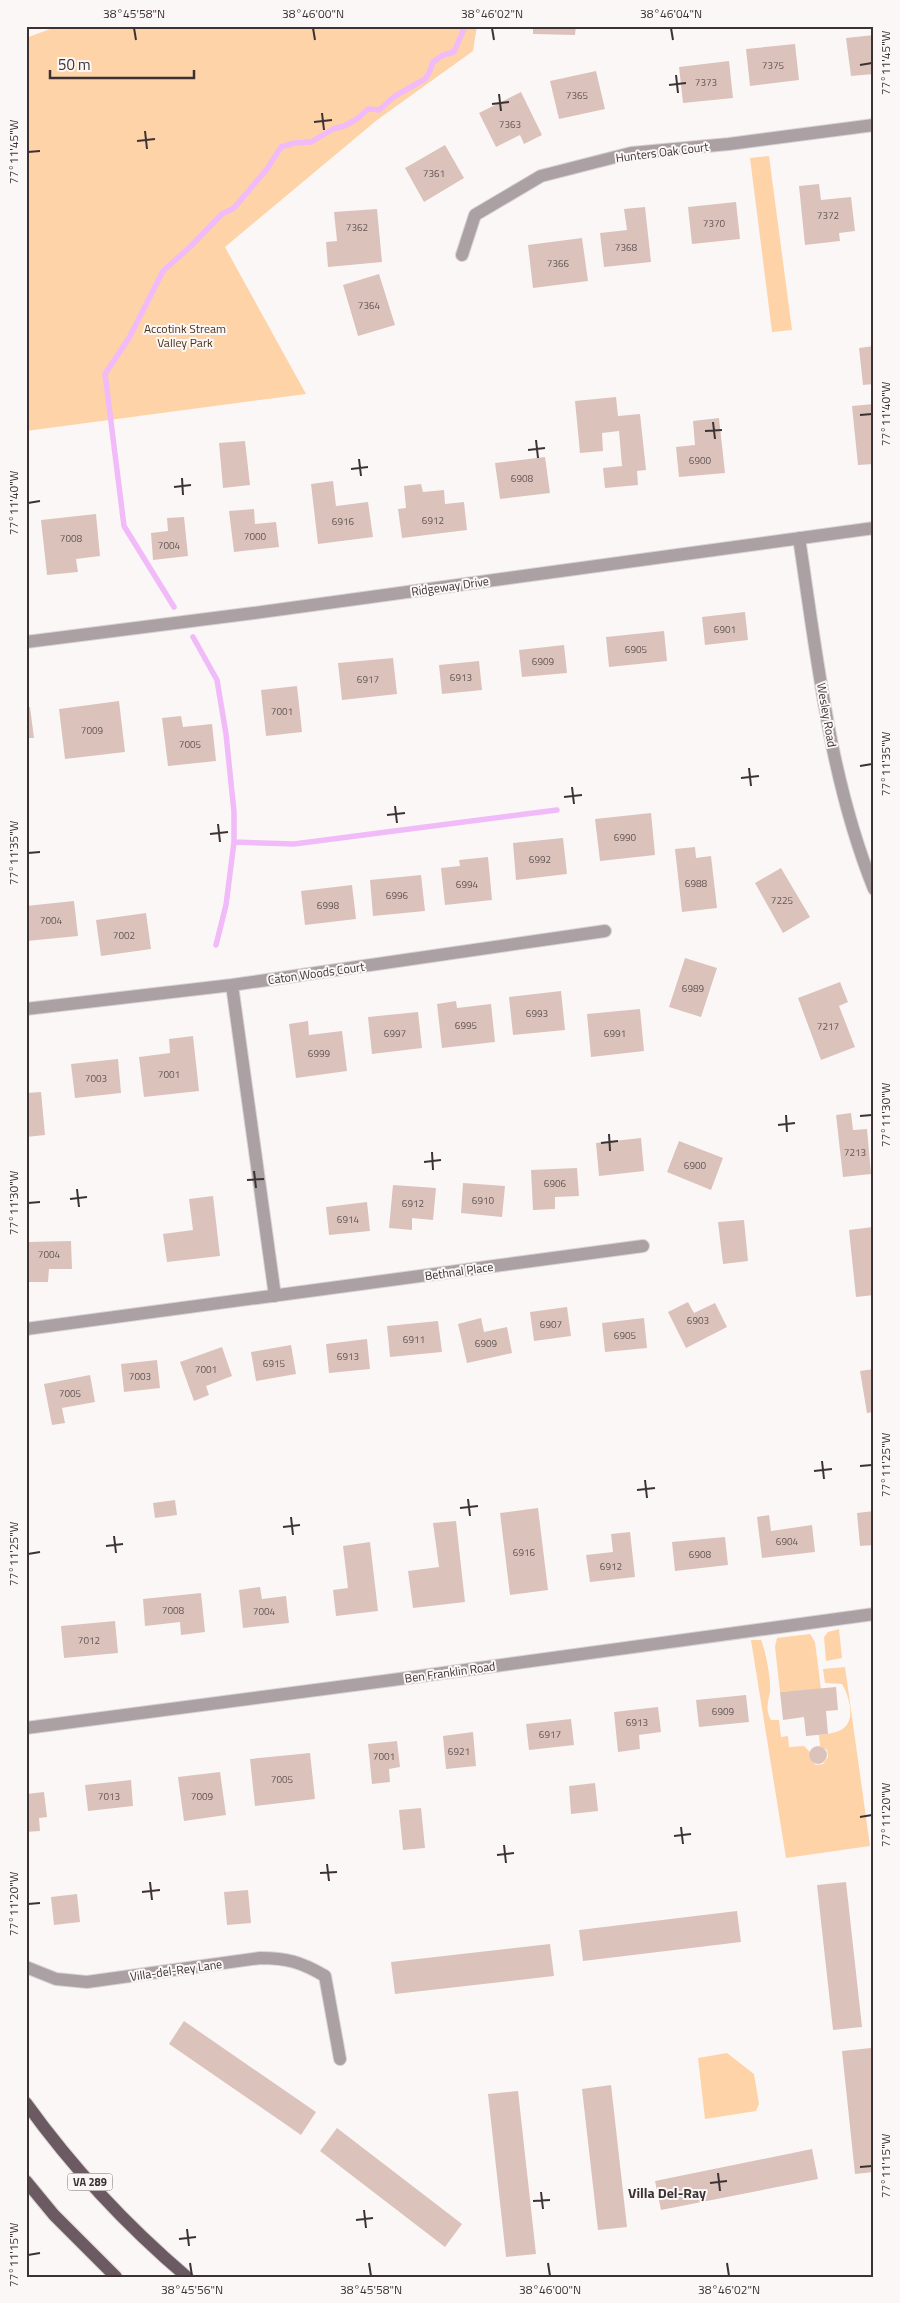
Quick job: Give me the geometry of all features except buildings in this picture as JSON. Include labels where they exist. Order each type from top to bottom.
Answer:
[{"type":"main road","name":"VA 289","points":[[26,2103],[87,2179],[137,2232],[187,2277]]},
{"type":"main road","points":[[26,2181],[54,2215],[116,2277]]},
{"type":"street","name":"Hunters Oak Court","points":[[462,255],[475,215],[541,176],[631,153],[729,144],[874,125]]},
{"type":"street","name":"Ridgeway Drive","points":[[26,642],[254,613],[874,528]]},
{"type":"street","name":"Wesley Road","points":[[798,538],[830,732],[843,796],[860,855],[874,889]]},
{"type":"street","name":"Caton Woods Court","points":[[26,1009],[232,985],[605,931]]},
{"type":"street","points":[[232,985],[275,1296]]},
{"type":"street","name":"Bethnal Place","points":[[26,1329],[642,1246]]},
{"type":"street","name":"Ben Franklin Road","points":[[26,1728],[874,1614]]},
{"type":"street","name":"Villa-del-Rey Lane","points":[[26,1967],[56,1979],[87,1982],[260,1958],[280,1958],[302,1963],[324,1976],[340,2059]]},
{"type":"green space","name":"Accotink Stream Valley Park","points":[[58,26],[477,26],[473,51],[377,120],[225,247],[306,394],[26,431],[26,38]]},
{"type":"green space","points":[[769,156],[792,330],[772,332],[750,158]]},
{"type":"green space","points":[[839,1629],[842,1658],[826,1661],[824,1637],[828,1632]]},
{"type":"green space","points":[[810,1634],[815,1642],[821,1689],[780,1692],[775,1647],[777,1638]]},
{"type":"green space","points":[[751,1640],[761,1640],[765,1651],[769,1673],[770,1692],[768,1709],[771,1720],[779,1720],[781,1737],[788,1736],[789,1747],[804,1746],[809,1751],[810,1759],[816,1765],[823,1764],[828,1757],[827,1750],[820,1746],[819,1735],[840,1730],[846,1726],[850,1716],[848,1699],[842,1684],[825,1683],[823,1669],[845,1667],[870,1846],[786,1858]]},
{"type":"green space","points":[[727,2053],[754,2074],[759,2104],[756,2111],[705,2119],[698,2058]]},
{"type":"waterway","points":[[174,607],[124,526],[105,374],[129,338],[163,271],[222,214],[234,208],[267,169],[281,147],[294,143],[311,142],[333,129],[357,119],[368,109],[379,110],[395,96],[425,79],[433,62],[443,55],[454,52],[465,26]]},
{"type":"waterway","points":[[193,637],[217,680],[226,734],[234,812],[234,842],[226,905],[216,945]]},
{"type":"waterway","points":[[234,842],[294,844],[557,810]]},
{"type":"district","name":"Villa Del-Ray","points":[[667,2192]]}]
